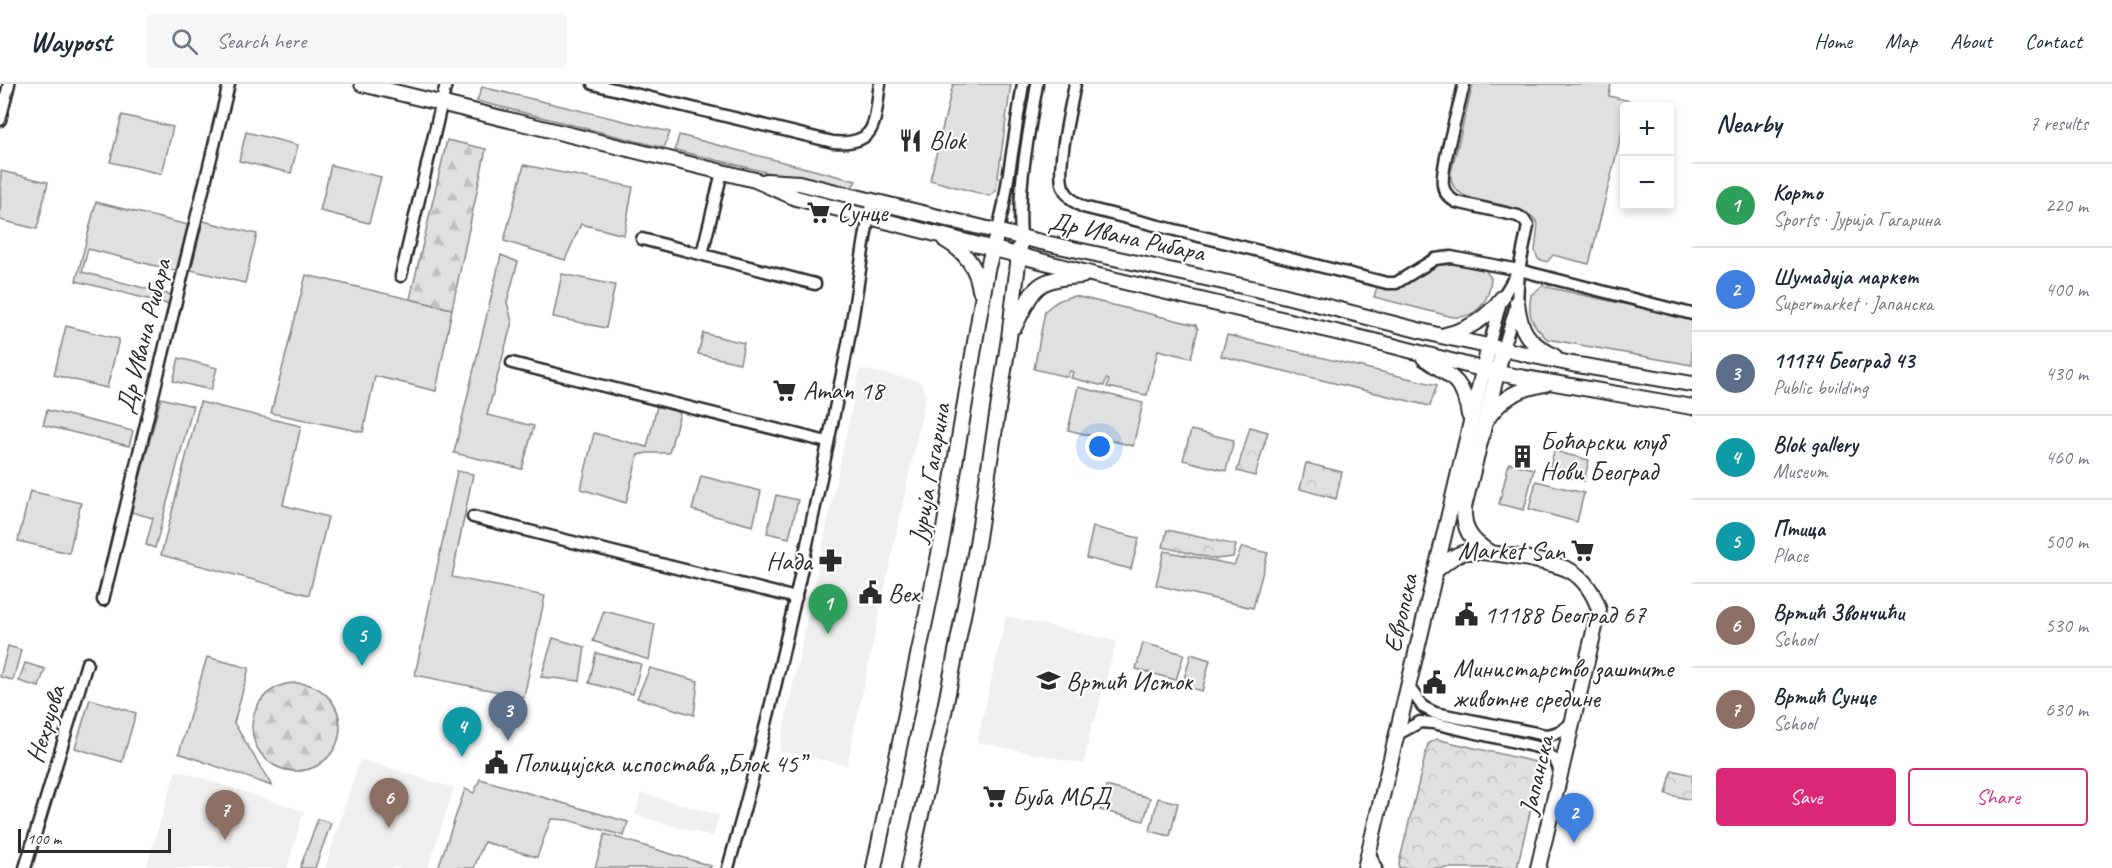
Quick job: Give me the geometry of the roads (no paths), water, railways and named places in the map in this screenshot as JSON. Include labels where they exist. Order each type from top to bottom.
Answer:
[{"type":"main road","name":"Др Ивана Рибара","points":[[362,84],[755,180],[799,183],[1021,237],[1278,294],[1441,336],[1572,364],[1692,384]]},
{"type":"main road","name":"Др Ивана Рибара","points":[[755,180],[796,198],[1095,275],[1490,371],[1692,407]]},
{"type":"main road","name":"Јурија Гагарина","points":[[874,868],[944,535],[982,304],[998,231]]},
{"type":"main road","points":[[929,232],[955,246],[974,266],[982,304]]},
{"type":"main road","points":[[911,868],[977,544],[1009,338],[1021,237]]},
{"type":"main road","points":[[1009,338],[1029,298],[1040,286],[1055,278],[1095,275]]},
{"type":"main road","points":[[1441,336],[1473,326],[1484,318],[1502,298]]},
{"type":"main road","points":[[1517,302],[1519,321],[1525,334],[1540,349],[1572,364]]},
{"type":"main road","points":[[1489,346],[1490,371]]},
{"type":"main road","points":[[1490,371],[1503,349]]},
{"type":"main road","points":[[1415,352],[1447,373],[1461,388],[1476,423],[1492,412],[1509,395],[1544,384],[1564,384]]},
{"type":"main road","name":"Европска","points":[[1365,868],[1435,571],[1490,371]]},
{"type":"main road","name":"Европска","points":[[1464,518],[1476,423]]},
{"type":"main road","name":"Јапанска","points":[[1464,518],[1468,533],[1491,553]]},
{"type":"main road","name":"Јапанска","points":[[1435,571],[1464,552],[1491,553],[1568,570],[1587,586],[1597,603],[1599,610],[1538,868]]},
{"type":"street","points":[[0,120],[9,84]]},
{"type":"street","name":"Др Ивана Рибара","points":[[103,600],[229,84]]},
{"type":"street","points":[[401,276],[446,84]]},
{"type":"street","points":[[593,84],[833,142],[852,143],[866,137],[873,125],[880,84]]},
{"type":"street","name":"Јурија Гагарина","points":[[998,231],[1023,84]]},
{"type":"street","points":[[1021,237],[1022,180],[1036,84]]},
{"type":"street","name":"Др Ивана Рибара","points":[[1075,84],[1060,172],[1066,193],[1075,203],[1083,207],[1387,283],[1396,283],[1430,262],[1445,257],[1467,259],[1692,314]]},
{"type":"street","points":[[1464,84],[1444,170],[1443,186],[1449,198],[1456,202],[1518,216],[1528,226],[1519,270],[1517,302],[1503,349]]},
{"type":"street","points":[[702,254],[722,172]]},
{"type":"street","points":[[728,868],[758,762],[796,598],[848,343],[872,200]]},
{"type":"street","points":[[642,239],[815,284]]},
{"type":"street","points":[[1489,346],[1502,298],[1519,270]]},
{"type":"street","points":[[512,363],[827,441]]},
{"type":"street","points":[[473,518],[796,598]]},
{"type":"street","name":"Нехруова","points":[[26,868],[87,663]]},
{"type":"street","points":[[1408,686],[1424,707],[1435,713],[1546,735],[1559,732],[1573,721]]},
{"type":"street","points":[[1396,735],[1420,722],[1433,723],[1541,748],[1555,760],[1561,773]]},
{"type":"street","points":[[1369,851],[1376,868]]},
{"type":"place","name":"Blok","points":[[911,140]]},
{"type":"place","name":"Сунце","points":[[819,212]]},
{"type":"place","name":"Aman 18","points":[[785,390]]},
{"type":"place","name":"Боћарски клуб Нови Београд","points":[[1522,456]]},
{"type":"place","name":"Market San","points":[[1583,550]]},
{"type":"place","name":"Нада","points":[[830,561]]},
{"type":"place","name":"Bex","points":[[870,593]]},
{"type":"place","name":"11188 Београд 67","points":[[1466,614]]},
{"type":"place","name":"Корто","points":[[828,634]]},
{"type":"place","name":"Птица","points":[[362,666]]},
{"type":"place","name":"Вртић Исток","points":[[1048,681]]},
{"type":"place","name":"Министарство заштите животне средине","points":[[1435,683]]},
{"type":"place","name":"11174 Београд 43","points":[[508,741]]},
{"type":"place","name":"Blok gallery","points":[[462,757]]},
{"type":"place","name":"Полицијска испостава „Блок 45”","points":[[496,763]]},
{"type":"place","name":"Буба МБД","points":[[994,796]]},
{"type":"place","name":"Вртић Звончићи","points":[[389,828]]},
{"type":"place","name":"Вртић Сунце","points":[[225,840]]},
{"type":"place","name":"Шумадија маркет","points":[[1574,843]]}]
